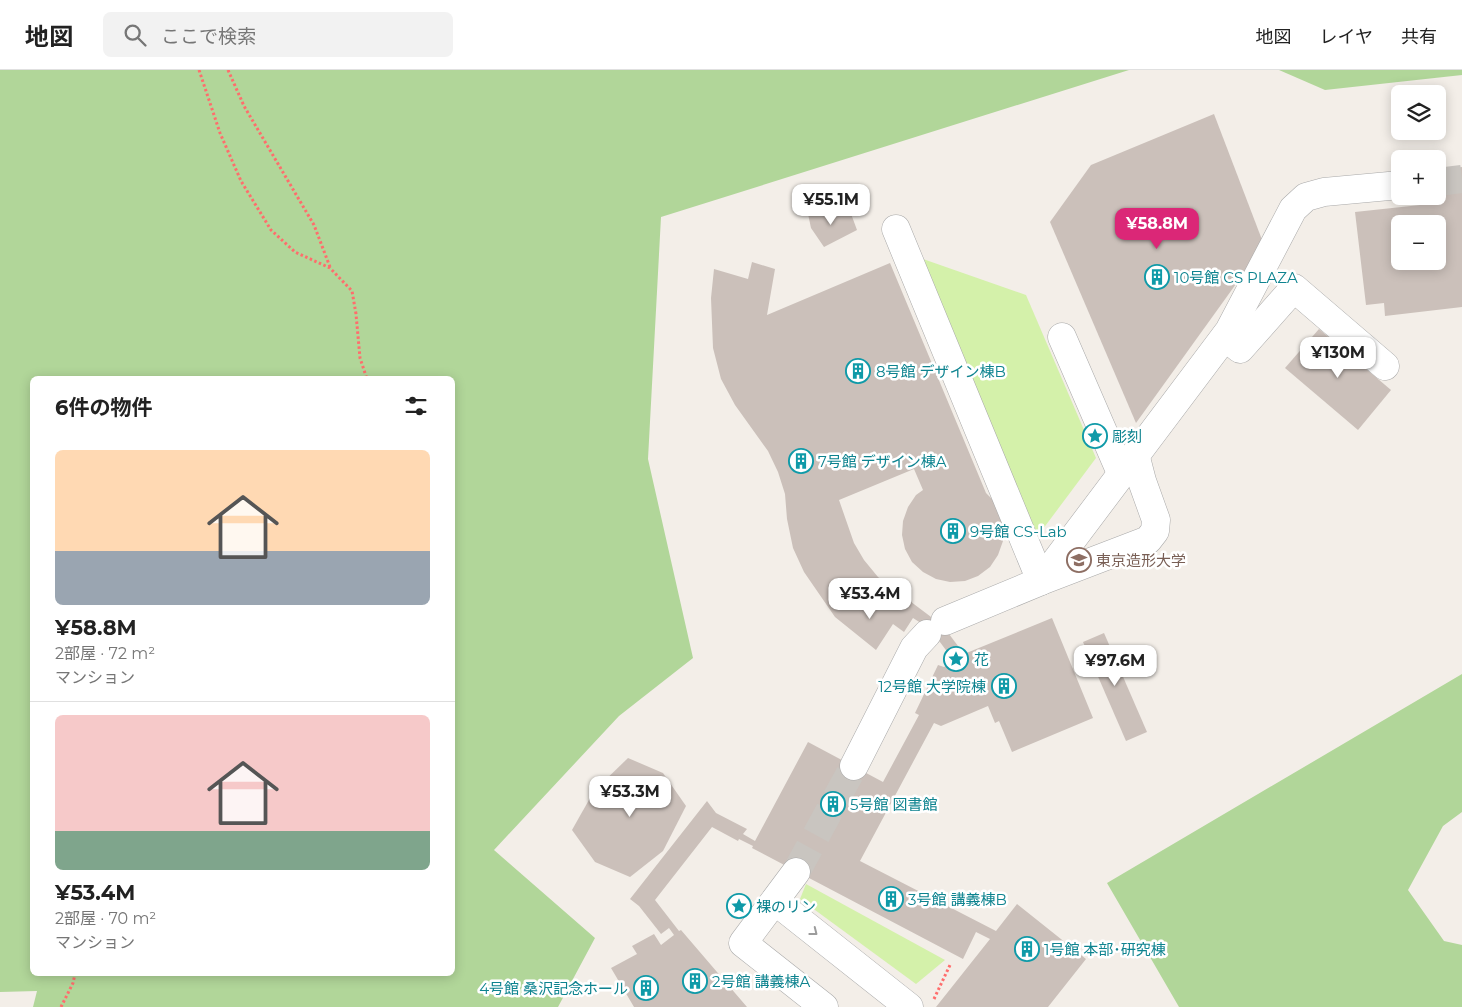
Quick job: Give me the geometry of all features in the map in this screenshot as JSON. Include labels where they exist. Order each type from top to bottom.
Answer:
[{"type":"lane","points":[[1041,581],[1225,337],[1293,209],[1306,197],[1324,192],[1391,186]]},
{"type":"lane","points":[[896,229],[1041,581]]},
{"type":"lane","points":[[1225,337],[1240,349],[1294,288],[1386,366]]},
{"type":"lane","points":[[854,766],[914,648],[936,628],[1041,581],[1148,540],[1154,531],[1156,520],[1142,481],[1128,464],[1062,336]]},
{"type":"lane","points":[[796,872],[743,943],[824,1007]]},
{"type":"lane","points":[[775,901],[920,1006]]},
{"type":"path","points":[[199,70],[220,133],[240,181],[271,230],[295,252],[330,268],[352,291],[360,358],[366,376]]},
{"type":"path","points":[[228,70],[244,106],[314,225],[330,268]]},
{"type":"path","points":[[920,1006],[950,965]]},
{"type":"path","points":[[61,1007],[75,976]]},
{"type":"green space","points":[[0,70],[1129,70],[661,217],[648,459],[693,658],[619,716],[494,850],[595,938],[558,1007],[33,1007],[37,991],[0,992]]},
{"type":"green space","points":[[1279,70],[1462,70],[1462,75],[1325,90]]},
{"type":"green space","points":[[923,259],[1026,295],[1096,458],[1037,537]]},
{"type":"green space","points":[[1462,674],[1462,812],[1443,826],[1408,890],[1444,941],[1462,945],[1462,1007],[1179,1007],[1107,883]]},
{"type":"green space","points":[[806,884],[945,960],[916,984],[800,899]]},
{"type":"building","name":"10号館 CS PLAZA","points":[[1214,114],[1264,245],[1136,423],[1050,222],[1091,165]]},
{"type":"building","points":[[1462,167],[1462,307],[1385,316],[1384,303],[1366,305],[1355,212],[1420,205],[1446,205],[1446,169]]},
{"type":"building","points":[[825,208],[831,219],[850,211],[857,230],[824,247],[811,228],[808,214]]},
{"type":"building","points":[[752,262],[775,269],[767,315],[890,263],[986,493],[993,500],[1004,527],[1003,541],[998,555],[990,567],[978,576],[965,581],[950,582],[936,579],[923,572],[912,562],[905,549],[902,535],[903,521],[908,507],[916,495],[923,490],[914,469],[839,500],[854,543],[864,560],[878,577],[943,626],[964,654],[1052,618],[1093,718],[1012,752],[999,721],[995,723],[988,706],[941,726],[934,723],[860,861],[996,931],[1017,904],[1086,959],[1048,1007],[936,1007],[990,939],[976,932],[963,959],[752,848],[753,846],[739,839],[738,841],[712,827],[655,900],[679,931],[681,930],[747,1007],[634,1007],[611,968],[637,954],[632,946],[654,934],[661,945],[674,935],[669,928],[661,934],[639,906],[630,899],[707,801],[716,813],[747,829],[743,834],[755,841],[808,742],[883,782],[919,715],[915,713],[938,665],[944,667],[954,661],[934,634],[913,618],[904,632],[893,624],[876,650],[835,617],[804,572],[793,548],[787,519],[785,494],[778,472],[768,451],[735,405],[721,379],[713,348],[711,298],[714,269],[748,279]]},
{"type":"building","points":[[1319,329],[1391,390],[1358,430],[1285,368]]},
{"type":"building","points":[[1104,633],[1147,732],[1126,741],[1083,642]]},
{"type":"building","points":[[628,758],[663,773],[686,806],[663,851],[630,877],[595,862],[572,830],[594,791]]},
{"type":"tunnel","points":[[1446,181],[1462,179]]},
{"type":"tunnel","points":[[796,872],[854,766]]},
{"type":"place","name":"10号館 CS PLAZA","points":[[1157,277]]},
{"type":"place","name":"8号館 デザイン棟B","points":[[858,371]]},
{"type":"place","name":"彫刻","points":[[1095,436]]},
{"type":"place","name":"7号館 デザイン棟A","points":[[801,461]]},
{"type":"place","name":"9号館 CS-Lab","points":[[953,531]]},
{"type":"place","name":"東京造形大学","points":[[1079,560]]},
{"type":"place","name":"花","points":[[956,659]]},
{"type":"place","name":"12号館 大学院棟","points":[[1004,686]]},
{"type":"place","name":"5号館 図書館","points":[[833,804]]},
{"type":"place","name":"3号館 講義棟B","points":[[891,899]]},
{"type":"place","name":"裸のリン","points":[[739,906]]},
{"type":"place","name":"1号館 本部･研究棟","points":[[1027,949]]},
{"type":"place","name":"2号館 講義棟A","points":[[695,981]]},
{"type":"place","name":"4号館 桑沢記念ホール","points":[[646,988]]}]
